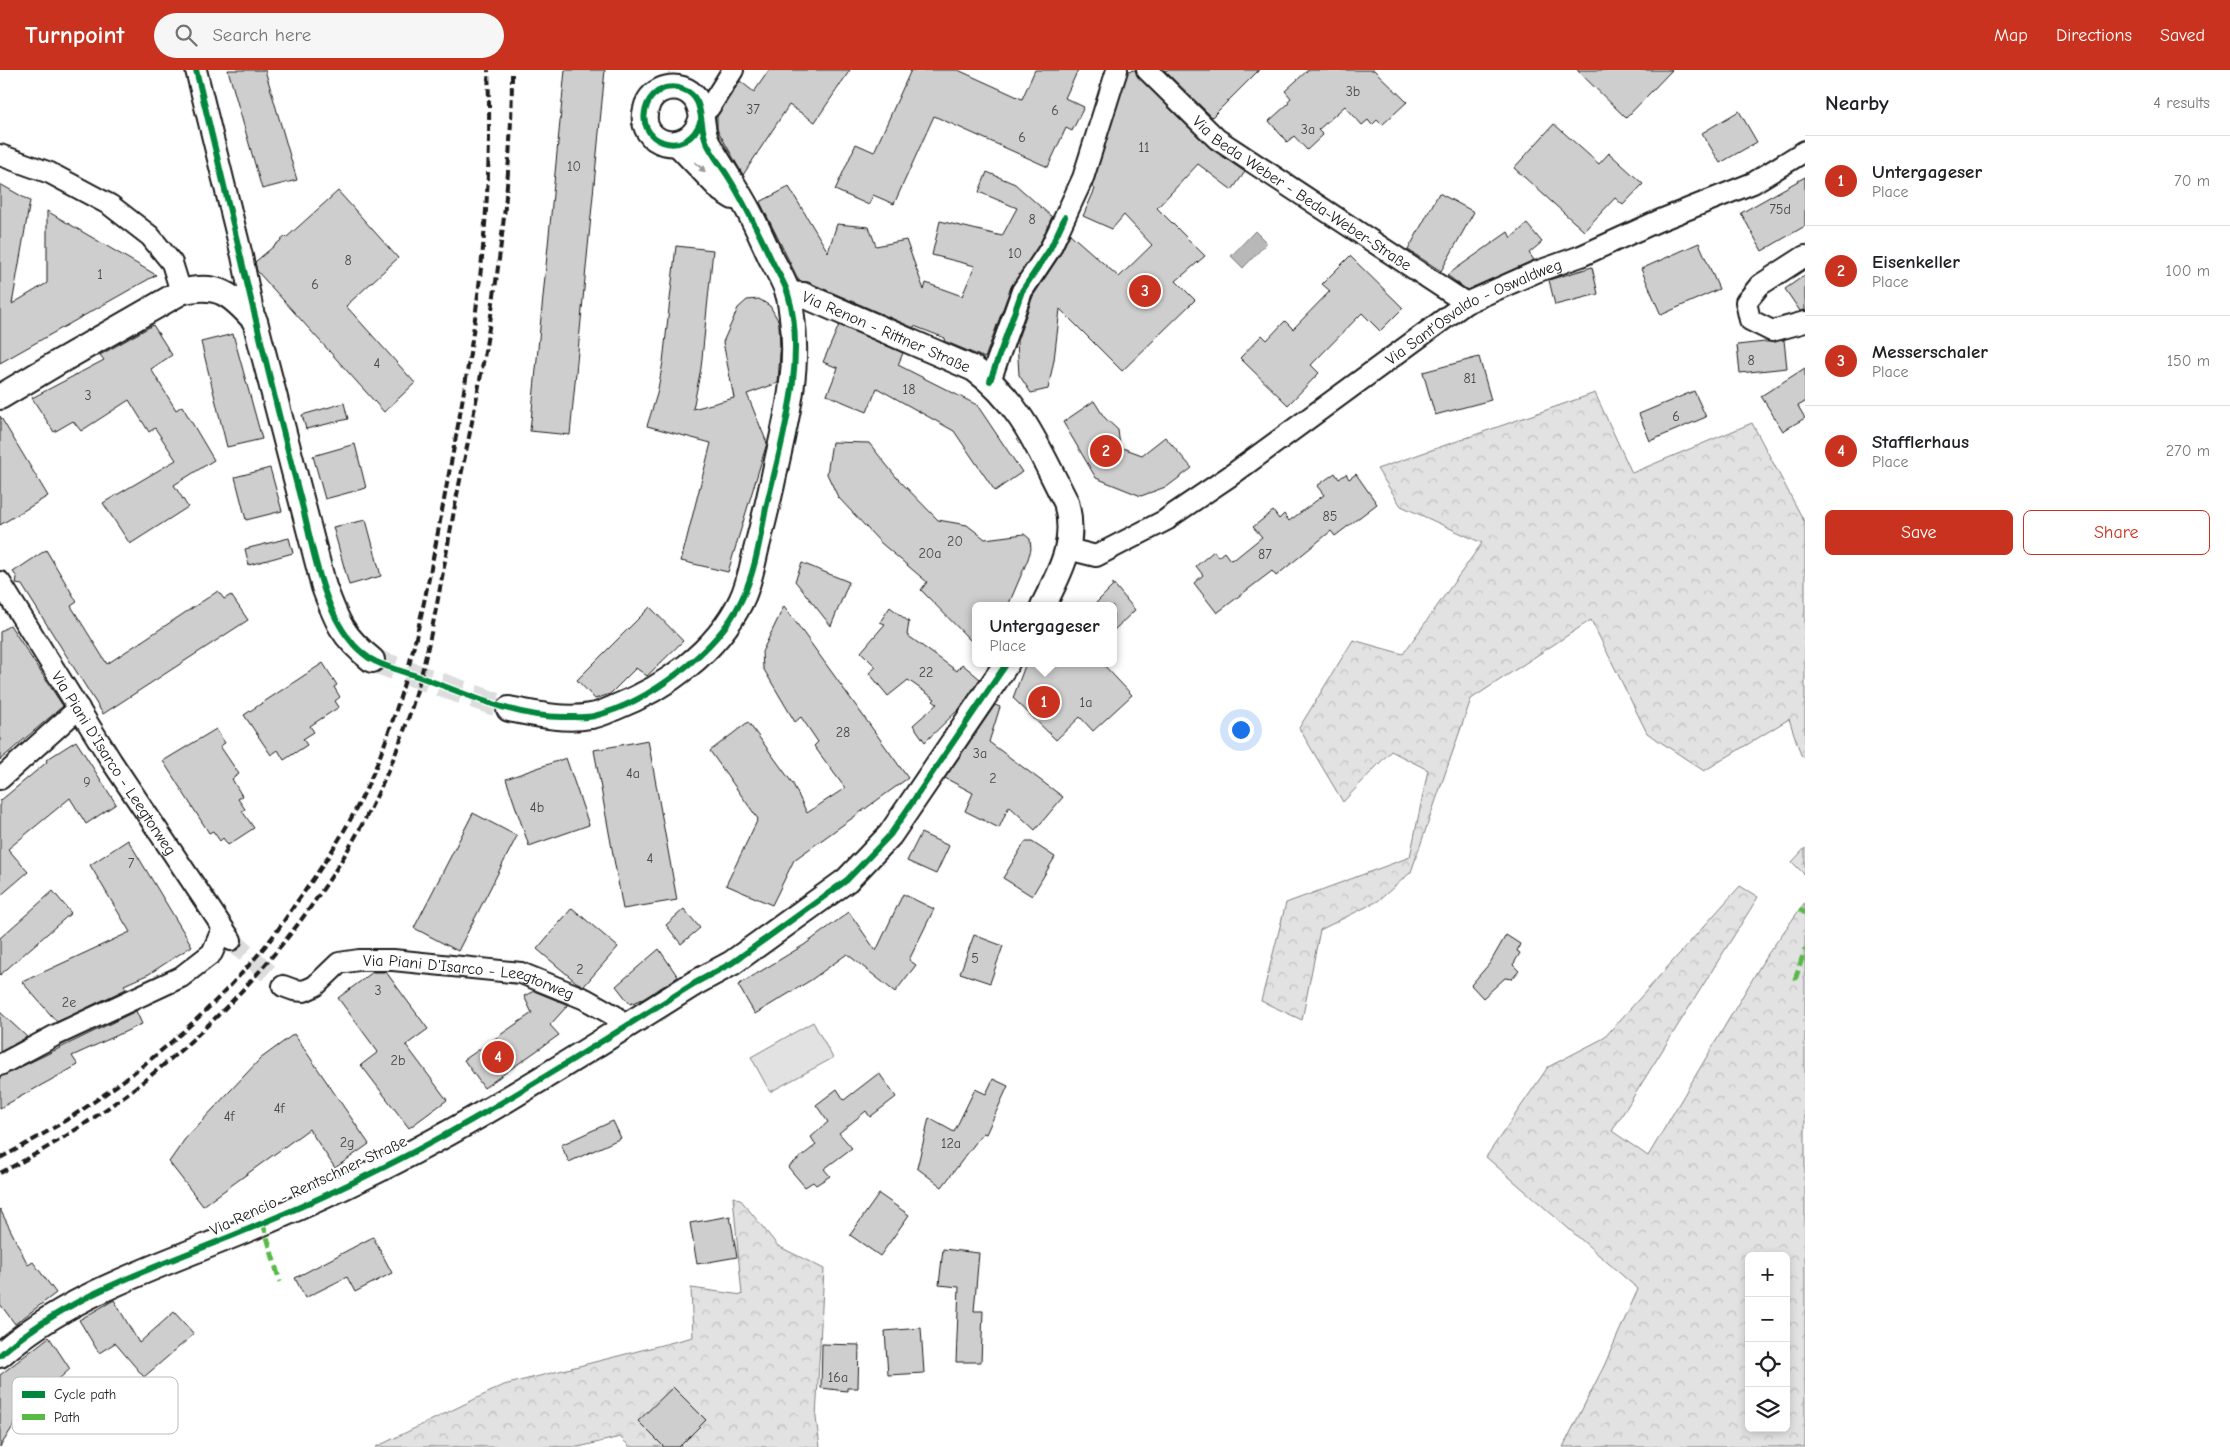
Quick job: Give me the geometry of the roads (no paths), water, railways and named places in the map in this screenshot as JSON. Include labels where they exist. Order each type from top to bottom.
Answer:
[{"type":"street","points":[[196,70],[242,256],[255,321],[324,588],[337,623],[352,644],[372,660]]},
{"type":"street","points":[[658,70],[654,94],[646,107],[644,117],[646,126],[651,135],[659,141],[678,144],[693,136],[701,116],[709,108],[733,70]]},
{"type":"street","points":[[990,381],[1022,291],[1050,249],[1083,178],[1117,70]]},
{"type":"street","name":"Via Beda Weber - Beda-Weber-Straße","points":[[1147,70],[1218,139],[1466,303]]},
{"type":"street","name":"Via Renon - Rittner Straße","points":[[654,94],[685,81],[699,104],[706,142],[745,204],[788,294],[803,295],[974,369],[990,381],[1014,406],[1066,502],[1070,519],[1071,533],[1068,549],[1045,602]]},
{"type":"street","points":[[678,144],[722,190],[745,204]]},
{"type":"street","name":"Via Sant'Osvaldo - Oswaldweg","points":[[1068,549],[1096,556],[1168,519],[1230,476],[1466,303],[1536,272],[1581,256],[1658,221],[1753,184],[1805,151]]},
{"type":"street","points":[[0,155],[50,173],[110,205],[150,236],[172,263],[181,292]]},
{"type":"street","points":[[1805,256],[1760,285],[1746,302],[1750,320],[1772,331],[1805,322]]},
{"type":"street","points":[[0,397],[181,292],[198,287],[214,289],[237,300],[255,321]]},
{"type":"street","points":[[510,709],[555,718],[592,716],[639,698],[673,677],[697,657],[732,616],[748,583],[790,406],[795,369],[794,335],[788,294]]},
{"type":"street","name":"Via Piani D'Isarco - Leegtorweg","points":[[0,582],[226,935],[212,953],[181,977],[56,1035],[0,1065]]},
{"type":"street","name":"Via Rencio - Rentschner Straße","points":[[0,1354],[20,1336],[79,1300],[349,1184],[460,1128],[732,962],[847,880],[890,836],[1004,667]]},
{"type":"street","points":[[0,779],[79,708]]},
{"type":"street","name":"Via Piani D'Isarco - Leegtorweg","points":[[283,986],[304,991],[315,986],[339,963],[359,960],[393,960],[521,973],[585,999],[615,1016],[623,1028]]},
{"type":"tunnel","points":[[372,660],[509,709]]},
{"type":"tunnel","points":[[231,940],[283,986]]},
{"type":"railway","points":[[0,1158],[37,1138],[109,1091],[144,1065],[208,1008],[238,977],[279,928],[334,848],[364,794],[392,722],[421,616],[436,545],[467,373],[481,273],[485,222],[488,172],[488,70]]},
{"type":"railway","points":[[0,1173],[66,1136],[130,1092],[190,1042],[245,987],[296,927],[340,863],[377,795],[406,725],[423,666],[437,606],[480,382],[503,227],[508,175],[512,70]]},
{"type":"place","name":"Messerschaler","points":[[1145,291]]},
{"type":"place","name":"Eisenkeller","points":[[1106,451]]},
{"type":"place","name":"Untergageser","points":[[1044,702]]},
{"type":"place","name":"Stafflerhaus","points":[[498,1057]]}]
